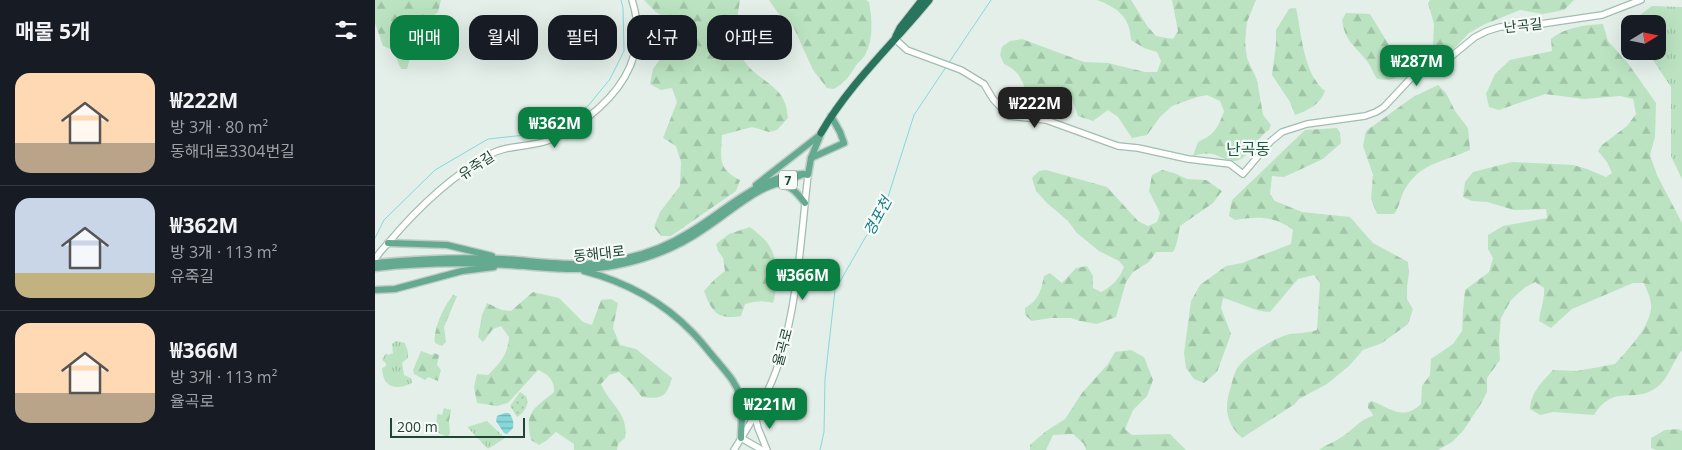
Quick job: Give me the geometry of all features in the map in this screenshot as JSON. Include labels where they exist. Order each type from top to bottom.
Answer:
[{"type":"highway","name":"7","points":[[895,39],[900,28],[922,0]]},
{"type":"highway","name":"7","points":[[821,134],[831,116],[852,89],[929,0]]},
{"type":"main road","points":[[811,158],[844,143],[831,116]]},
{"type":"main road","name":"7","points":[[805,174],[821,134]]},
{"type":"main road","name":"7","points":[[742,197],[821,134]]},
{"type":"main road","name":"동해대로","points":[[375,263],[442,258],[505,259],[560,264],[587,264],[629,258],[657,249],[680,238],[742,197],[774,181],[794,174],[805,174]]},
{"type":"main road","name":"동해대로","points":[[375,263],[514,265],[559,269],[617,266],[658,253],[693,236],[761,190],[805,174]]},
{"type":"main road","points":[[776,184],[790,187],[805,203]]},
{"type":"main road","points":[[388,243],[447,244],[505,259]]},
{"type":"main road","points":[[375,290],[395,289],[462,271],[514,265]]},
{"type":"main road","points":[[578,269],[611,278],[635,289],[657,303],[692,332],[733,381],[740,395],[742,408],[741,438]]},
{"type":"street","name":"유죽길","points":[[375,263],[398,231],[449,183],[498,151],[547,141],[562,134],[595,112],[619,88],[633,61],[637,45],[638,29],[632,0]]},
{"type":"street","name":"난곡길","points":[[895,39],[907,50],[954,67],[984,84],[993,99],[1009,116],[1046,120],[1118,146],[1138,148],[1188,159],[1230,164],[1243,174],[1271,141],[1282,132],[1307,124],[1365,116],[1376,112],[1384,107],[1412,77],[1442,64],[1475,37],[1487,30],[1602,15],[1641,0]]},
{"type":"street","name":"율곡로","points":[[734,450],[755,416],[779,364],[787,333],[796,283],[805,203],[805,174]]},
{"type":"street","points":[[755,416],[767,450]]},
{"type":"street","points":[[741,438],[762,450]]},
{"type":"green space","points":[[375,0],[441,0],[438,12],[434,15],[390,15],[390,49],[383,46],[375,23]]},
{"type":"green space","points":[[644,0],[740,0],[738,15],[707,15],[707,60],[744,60],[750,68],[781,96],[786,105],[788,118],[777,130],[769,132],[752,127],[722,135],[721,157],[724,167],[740,180],[736,191],[671,236],[661,236],[654,227],[660,212],[680,186],[681,162],[676,146],[663,138],[677,102],[672,88],[661,90],[650,84],[653,69],[659,60],[697,60],[697,15],[661,15]]},
{"type":"green space","points":[[769,0],[866,0],[869,2],[872,29],[868,49],[843,82],[834,89],[827,88],[813,70],[792,25],[792,15],[780,15]]},
{"type":"green space","points":[[1097,0],[1131,0],[1156,36],[1173,39],[1178,31],[1172,0],[1256,0],[1247,22],[1245,42],[1247,58],[1257,80],[1263,115],[1271,125],[1269,130],[1261,136],[1244,157],[1233,161],[1213,154],[1193,156],[1198,142],[1215,130],[1224,111],[1220,101],[1207,95],[1172,106],[1160,117],[1147,135],[1132,138],[1118,117],[1108,110],[1093,121],[1078,116],[1072,99],[1064,95],[1058,101],[1055,112],[1038,110],[1029,97],[1020,77],[1015,71],[1004,64],[1000,55],[1002,47],[1010,41],[1022,39],[1084,62],[1108,63],[1145,72],[1157,72],[1161,61],[1157,52],[1144,48],[1131,40],[1128,25],[1121,14],[1111,6]]},
{"type":"green space","points":[[1430,0],[1574,0],[1564,10],[1543,14],[1520,10],[1483,25],[1469,33],[1450,53],[1438,59],[1433,45],[1434,24],[1428,3]]},
{"type":"green space","points":[[1652,6],[1682,7],[1682,179],[1671,156],[1671,87],[1653,60],[1666,60],[1666,15],[1640,15]]},
{"type":"green space","points":[[1296,8],[1308,64],[1312,74],[1325,91],[1317,103],[1295,115],[1290,102],[1272,75],[1276,30],[1289,9]]},
{"type":"green space","points":[[1346,13],[1370,14],[1389,45],[1401,57],[1406,67],[1400,75],[1390,80],[1377,79],[1368,63],[1345,33],[1342,20]]},
{"type":"green space","points":[[1603,24],[1608,41],[1621,55],[1621,60],[1627,62],[1656,103],[1655,137],[1650,155],[1657,175],[1682,223],[1682,350],[1664,380],[1656,388],[1648,392],[1616,397],[1609,400],[1601,405],[1594,415],[1553,412],[1540,415],[1530,409],[1532,397],[1553,370],[1577,371],[1615,364],[1642,332],[1651,309],[1650,299],[1644,283],[1633,283],[1572,309],[1551,328],[1539,321],[1544,288],[1535,282],[1524,288],[1511,300],[1501,318],[1500,360],[1487,378],[1487,392],[1482,402],[1463,431],[1452,442],[1438,450],[1319,450],[1373,416],[1368,408],[1368,403],[1372,401],[1403,413],[1415,409],[1421,404],[1422,386],[1430,375],[1431,359],[1453,344],[1462,331],[1465,290],[1489,272],[1493,258],[1488,249],[1488,235],[1503,226],[1547,218],[1546,209],[1514,210],[1487,202],[1472,201],[1463,197],[1465,182],[1473,172],[1512,162],[1573,165],[1606,177],[1612,173],[1607,162],[1598,151],[1602,145],[1627,126],[1636,114],[1633,99],[1620,96],[1584,99],[1545,94],[1499,110],[1489,107],[1486,94],[1495,74],[1510,60],[1552,51],[1551,39],[1569,29]]},
{"type":"green space","points":[[397,60],[409,60],[407,69],[401,69]]},
{"type":"green space","points":[[1438,85],[1446,93],[1455,111],[1468,128],[1470,150],[1434,164],[1418,173],[1405,189],[1394,214],[1377,214],[1371,199],[1373,175],[1363,146],[1366,131],[1413,97]]},
{"type":"green space","points":[[1337,128],[1340,133],[1341,143],[1323,159],[1284,177],[1272,176],[1270,194],[1275,201],[1302,212],[1350,217],[1373,243],[1408,262],[1407,299],[1413,309],[1408,324],[1382,343],[1363,350],[1349,366],[1327,384],[1299,399],[1295,404],[1242,438],[1230,423],[1227,412],[1229,393],[1236,370],[1254,352],[1276,339],[1290,334],[1317,330],[1320,283],[1314,275],[1298,279],[1270,312],[1223,298],[1221,308],[1231,334],[1217,372],[1204,383],[1194,379],[1186,368],[1184,353],[1191,301],[1200,285],[1226,266],[1242,263],[1291,244],[1293,230],[1286,225],[1265,218],[1235,220],[1229,216],[1232,200],[1305,130]]},
{"type":"green space","points":[[1046,170],[1107,187],[1138,221],[1148,226],[1157,222],[1160,213],[1149,191],[1152,175],[1162,170],[1187,179],[1206,180],[1222,191],[1213,203],[1180,226],[1173,252],[1156,252],[1149,262],[1133,272],[1126,282],[1116,317],[1097,324],[1071,318],[1051,318],[1032,321],[1025,315],[1025,308],[1039,295],[1044,276],[1050,273],[1062,283],[1076,268],[1087,266],[1093,276],[1093,288],[1101,292],[1115,282],[1124,267],[1119,261],[1099,251],[1077,233],[1068,221],[1036,191],[1032,178],[1039,171]]},
{"type":"green space","points":[[750,227],[765,240],[776,262],[777,279],[773,303],[762,301],[745,304],[741,316],[726,317],[713,309],[704,291],[725,271],[723,258],[716,244],[729,234]]},
{"type":"green space","points":[[533,292],[559,298],[583,322],[592,325],[601,300],[611,299],[618,303],[613,328],[620,345],[636,349],[672,378],[668,390],[662,396],[654,398],[642,397],[619,372],[609,375],[601,384],[622,415],[624,422],[625,438],[618,444],[617,450],[574,450],[574,444],[556,432],[539,445],[531,440],[529,423],[532,412],[554,392],[550,378],[538,370],[508,403],[497,406],[477,403],[474,387],[477,374],[488,375],[496,367],[505,354],[509,337],[501,326],[493,329],[483,342],[478,337],[482,315],[487,303],[502,310],[511,311]]},
{"type":"green space","points":[[453,295],[457,296],[444,327],[446,342],[442,346],[435,343],[437,325]]},
{"type":"green space","points":[[396,341],[405,343],[408,358],[402,363],[404,375],[411,378],[412,383],[401,387],[388,384],[383,375],[382,368],[386,366],[386,363],[382,360],[386,353],[388,355],[393,353],[392,344]]},
{"type":"green space","points":[[1131,350],[1144,357],[1153,380],[1147,396],[1133,410],[1125,429],[1132,435],[1170,434],[1186,450],[1086,450],[1084,444],[1073,434],[1053,435],[1046,450],[1030,450],[1030,445],[1065,419],[1082,393],[1108,364],[1115,352]]},
{"type":"green space","points":[[421,351],[432,355],[434,353],[439,355],[437,365],[441,370],[438,381],[428,377],[425,380],[414,374],[413,370]]},
{"type":"green space","points":[[520,392],[526,396],[527,405],[517,417],[510,406]]},
{"type":"green space","points":[[444,408],[451,410],[449,421],[450,433],[448,437],[436,432],[437,415],[442,415]]},
{"type":"green space","points":[[487,421],[505,438],[488,449],[467,427]]},
{"type":"green space","points":[[1678,429],[1682,431],[1682,450],[1656,450],[1651,448],[1651,438],[1665,430]]},
{"type":"water","points":[[509,413],[513,422],[513,428],[507,434],[504,433],[496,421],[497,416]]},
{"type":"waterway","points":[[375,238],[384,220],[435,170],[488,139],[544,133],[588,106],[610,79],[624,51],[623,8],[621,0]]},
{"type":"waterway","name":"경포천","points":[[948,64],[991,0]]},
{"type":"waterway","name":"경포천","points":[[820,450],[824,432],[825,379],[835,290],[887,200],[914,115],[946,67]]},
{"type":"district","name":"난곡동","points":[[1248,149]]}]
